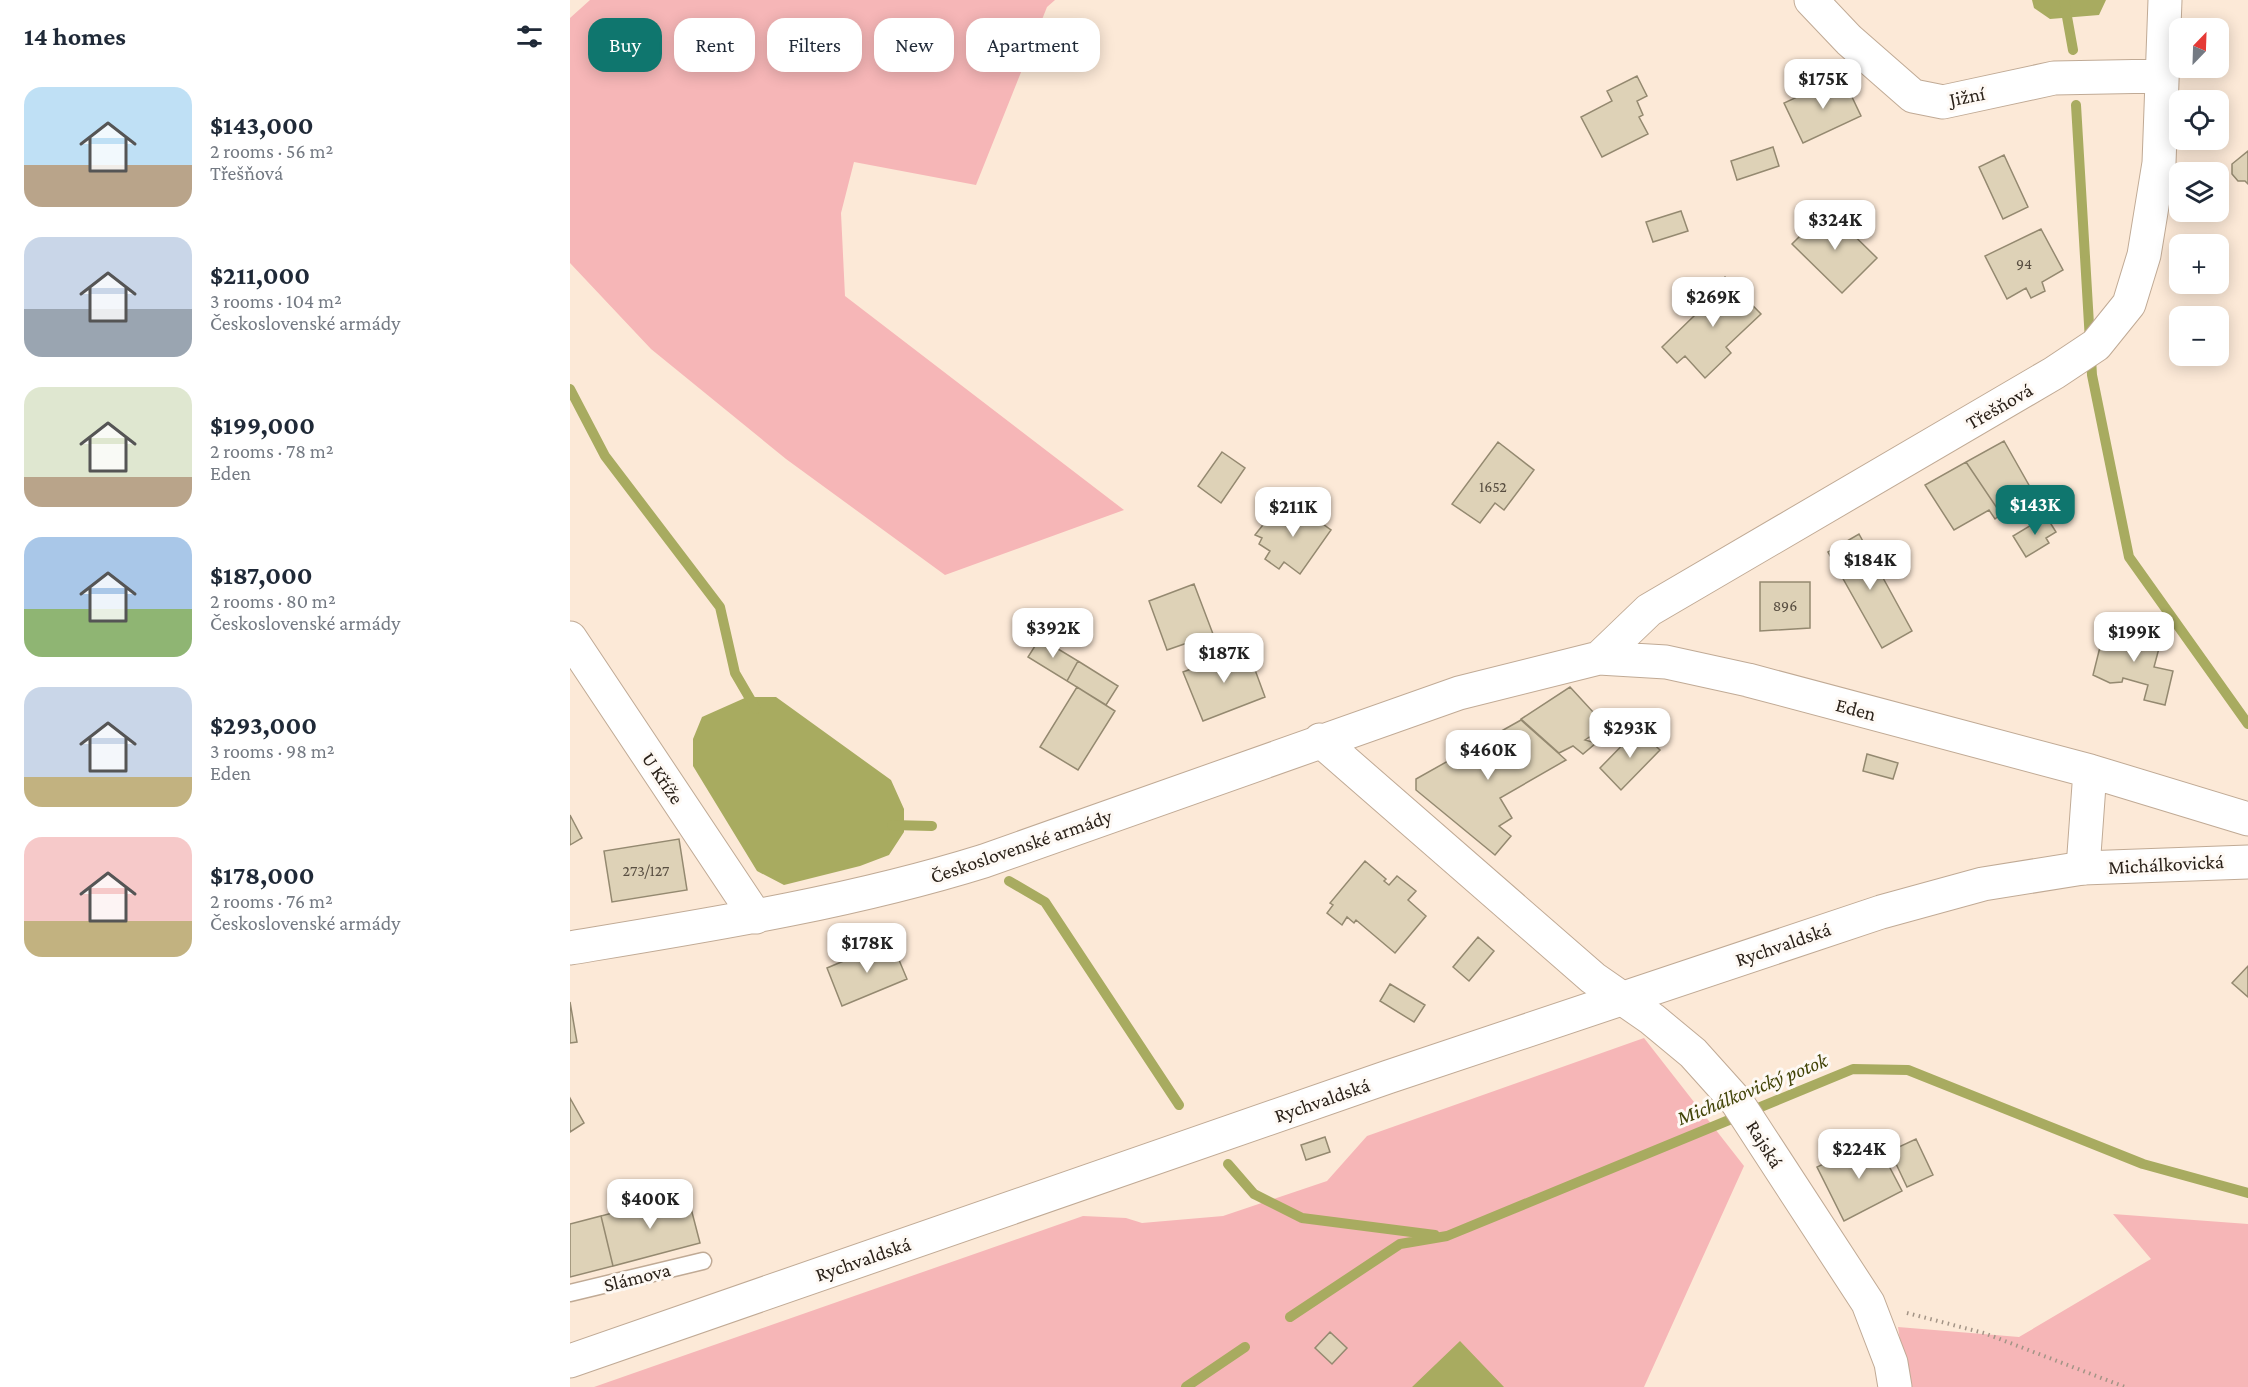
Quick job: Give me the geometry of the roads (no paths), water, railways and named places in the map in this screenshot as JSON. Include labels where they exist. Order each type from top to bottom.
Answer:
[{"type":"street","name":"Jižní","points":[[1811,0],[1849,40],[1913,96],[1943,102],[2054,78],[2160,76]]},
{"type":"street","name":"Třešňová","points":[[1599,658],[1648,610],[2083,354],[2129,304],[2144,255],[2159,163],[2160,76],[2165,0]]},
{"type":"street","name":"U Kříže","points":[[570,638],[756,917]]},
{"type":"street","name":"Eden","points":[[1459,693],[1599,658],[1666,662],[1748,680],[2090,771],[2248,819]]},
{"type":"street","name":"Československé armády","points":[[570,948],[756,917],[915,882],[984,861],[1320,740],[1459,693]]},
{"type":"street","name":"Rajská","points":[[1320,740],[1593,978],[1693,1053],[1745,1113],[1812,1220],[1869,1303],[1891,1363],[1895,1387]]},
{"type":"street","points":[[2083,868],[2090,771]]},
{"type":"street","name":"Michálkovická","points":[[2083,868],[2248,862]]},
{"type":"street","name":"Rychvaldská","points":[[570,1361],[1622,998],[1881,912],[1983,884],[2083,868]]},
{"type":"lane","name":"Slámova","points":[[570,1293],[703,1261]]},
{"type":"waterway","points":[[2064,0],[2073,50]]},
{"type":"waterway","points":[[2076,105],[2092,375],[2129,557],[2248,724]]},
{"type":"waterway","points":[[570,389],[605,456],[720,607],[735,673],[756,709]]},
{"type":"waterway","points":[[892,825],[932,826]]},
{"type":"waterway","points":[[1009,881],[1045,902],[1179,1105]]},
{"type":"waterway","name":"Michálkovický potok","points":[[1290,1317],[1400,1244],[1447,1236],[1853,1069],[1908,1070],[2143,1164],[2248,1193]]},
{"type":"waterway","points":[[1228,1164],[1254,1194],[1302,1218],[1435,1235]]},
{"type":"waterway","name":"Michálkovický potok","points":[[1186,1387],[1245,1347]]}]
